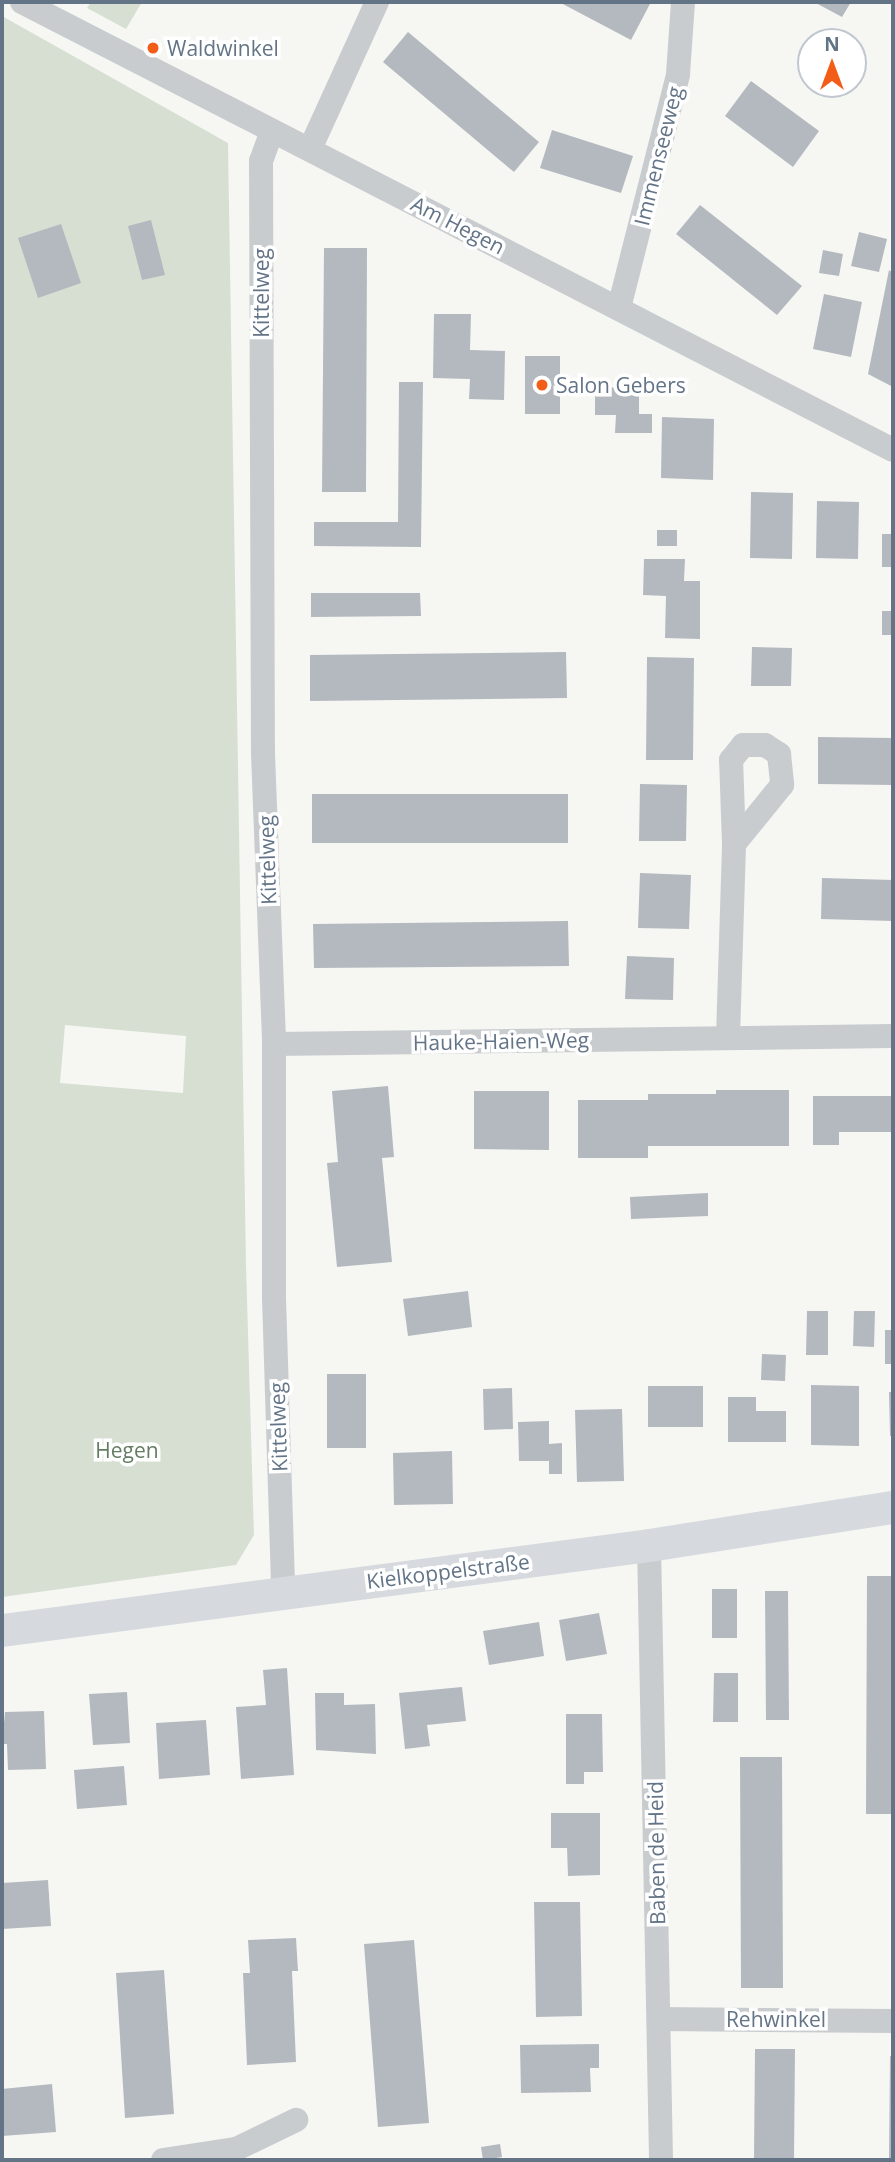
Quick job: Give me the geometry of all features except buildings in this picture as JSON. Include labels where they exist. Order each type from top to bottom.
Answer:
[{"type":"street","name":"Am Hegen","points":[[22,2],[893,450]]},
{"type":"street","points":[[310,149],[377,2]]},
{"type":"street","name":"Immenseeweg","points":[[619,308],[675,86],[683,2]]},
{"type":"street","name":"Kittelweg","points":[[272,131],[261,161],[263,754],[274,1044],[274,1298],[283,1591]]},
{"type":"street","points":[[728,1037],[734,844]]},
{"type":"street","name":"Hauke-Haien-Weg","points":[[274,1044],[893,1036]]},
{"type":"street","name":"Kielkoppelstraße","points":[[2,1630],[649,1545],[893,1507]]},
{"type":"street","name":"Baben de Heid","points":[[649,1545],[661,2160]]},
{"type":"street","name":"Rehwinkel","points":[[659,2019],[893,2021]]},
{"type":"street","points":[[163,2160],[236,2149],[296,2120]]},
{"type":"green space","points":[[91,2],[142,2],[126,29],[87,8]]},
{"type":"green space","name":"Hegen","points":[[2,16],[228,143],[246,1265],[254,1535],[236,1565],[2,1597]],"holes":[[[65,1025],[186,1036],[183,1093],[60,1083]]]},
{"type":"place","name":"Waldwinkel","points":[[153,48]]},
{"type":"place","name":"Salon Gebers","points":[[542,385]]}]
